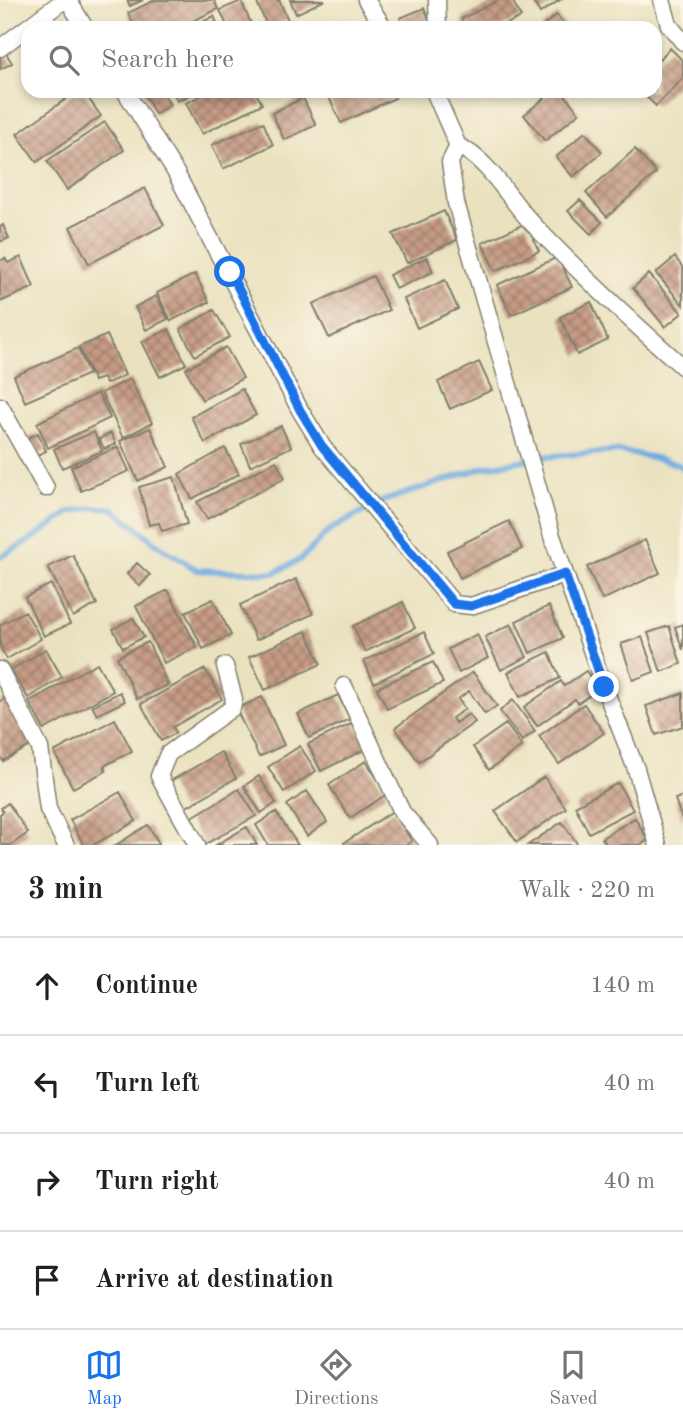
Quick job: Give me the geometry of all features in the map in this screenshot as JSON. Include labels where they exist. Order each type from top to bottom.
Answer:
[{"type":"street","points":[[37,21],[66,0],[80,21]]},
{"type":"street","points":[[366,0],[380,21]]},
{"type":"street","points":[[437,0],[438,21]]},
{"type":"street","points":[[662,0],[669,25],[683,43]]},
{"type":"street","points":[[0,48],[21,33]]},
{"type":"street","points":[[129,98],[182,184],[300,410],[322,446],[454,604],[471,606],[565,574]]},
{"type":"street","points":[[437,98],[458,146],[472,152],[531,222],[626,317],[683,367]]},
{"type":"street","points":[[458,146],[450,162],[456,203],[534,480],[604,687],[636,769],[658,845]]},
{"type":"street","points":[[0,406],[46,488]]},
{"type":"street","points":[[197,845],[159,775],[168,754],[232,708],[234,699],[225,666]]},
{"type":"street","points":[[0,670],[40,748],[48,809],[66,845]]},
{"type":"street","points":[[344,687],[402,812],[430,845]]},
{"type":"building","points":[[127,0],[143,0],[130,6]]},
{"type":"building","points":[[155,0],[214,0],[218,9],[193,21],[132,21],[128,13]]},
{"type":"building","points":[[263,0],[279,0],[288,20],[265,21],[257,3]]},
{"type":"building","points":[[290,0],[325,0],[296,14]]},
{"type":"building","points":[[499,0],[512,0],[521,17],[513,21],[461,19]]},
{"type":"building","points":[[532,0],[560,0],[540,13]]},
{"type":"building","points":[[241,1],[250,21],[225,21],[220,10]]},
{"type":"building","points":[[424,8],[430,21],[402,21],[400,18]]},
{"type":"building","points":[[557,15],[562,21],[549,21]]},
{"type":"building","points":[[670,48],[683,61],[683,78],[656,106],[647,98],[662,98],[662,57]]},
{"type":"building","points":[[6,53],[12,63],[1,69],[0,57]]},
{"type":"building","points":[[67,98],[88,98],[101,116],[37,162],[17,134]]},
{"type":"building","points":[[147,98],[166,98],[170,105],[155,114]]},
{"type":"building","points":[[196,98],[259,98],[262,104],[202,134],[186,103]]},
{"type":"building","points":[[303,98],[316,125],[284,140],[272,113]]},
{"type":"building","points":[[329,98],[395,98],[341,123]]},
{"type":"building","points":[[545,98],[567,98],[579,113],[545,141],[524,115]]},
{"type":"building","points":[[105,122],[124,150],[67,190],[47,161]]},
{"type":"building","points":[[263,122],[273,145],[223,169],[212,145]]},
{"type":"building","points":[[585,132],[602,152],[573,177],[556,157]]},
{"type":"building","points":[[635,149],[656,173],[607,217],[586,193]]},
{"type":"building","points":[[145,188],[164,225],[89,264],[70,227]]},
{"type":"building","points":[[580,200],[602,222],[591,234],[568,211]]},
{"type":"building","points":[[444,211],[457,240],[407,263],[393,234]]},
{"type":"building","points":[[526,223],[539,251],[495,271],[482,243]]},
{"type":"building","points":[[3,225],[9,238],[0,242],[0,227]]},
{"type":"building","points":[[21,257],[34,287],[0,302],[0,261],[5,258],[8,263]]},
{"type":"building","points":[[427,257],[433,272],[396,289],[389,275]]},
{"type":"building","points":[[558,257],[572,287],[511,315],[497,285]]},
{"type":"building","points":[[675,257],[683,268],[683,305],[656,273]]},
{"type":"building","points":[[195,274],[209,302],[171,321],[157,293]]},
{"type":"building","points":[[649,274],[682,313],[665,327],[633,288]]},
{"type":"building","points":[[373,276],[389,310],[329,338],[313,304]]},
{"type":"building","points":[[445,280],[458,309],[417,328],[404,299]]},
{"type":"building","points":[[156,296],[168,319],[146,330],[135,307]]},
{"type":"building","points":[[591,302],[608,340],[577,355],[560,317]]},
{"type":"building","points":[[214,310],[230,337],[195,356],[180,329]]},
{"type":"building","points":[[169,329],[186,364],[160,377],[142,342]]},
{"type":"building","points":[[107,335],[125,375],[106,384],[103,378],[94,381],[79,347]]},
{"type":"building","points":[[226,347],[243,378],[202,400],[186,369]]},
{"type":"building","points":[[78,348],[89,374],[25,402],[14,376]]},
{"type":"building","points":[[479,362],[492,390],[450,409],[438,382]]},
{"type":"building","points":[[130,379],[152,423],[123,438],[101,393]]},
{"type":"building","points":[[242,389],[256,415],[205,443],[191,417]]},
{"type":"building","points":[[98,393],[110,418],[48,448],[37,423]]},
{"type":"building","points":[[281,426],[291,447],[250,466],[241,444]]},
{"type":"building","points":[[150,428],[168,467],[138,481],[120,441]]},
{"type":"building","points":[[94,432],[102,451],[62,468],[54,449]]},
{"type":"building","points":[[38,433],[46,451],[35,456],[26,439]]},
{"type":"building","points":[[111,433],[116,444],[104,449],[99,439]]},
{"type":"building","points":[[118,447],[129,471],[81,491],[71,467]]},
{"type":"building","points":[[225,448],[239,474],[192,499],[179,474]]},
{"type":"building","points":[[276,461],[285,478],[207,519],[197,502]]},
{"type":"building","points":[[174,477],[187,524],[162,531],[159,523],[149,525],[139,487]]},
{"type":"building","points":[[509,521],[522,549],[460,578],[447,551]]},
{"type":"building","points":[[645,540],[660,573],[602,600],[587,567]]},
{"type":"building","points":[[73,555],[97,604],[73,617],[48,567]]},
{"type":"building","points":[[137,563],[150,575],[140,586],[127,574]]},
{"type":"building","points":[[296,579],[313,614],[256,640],[240,605]]},
{"type":"building","points":[[51,584],[70,624],[44,636],[25,597]]},
{"type":"building","points":[[168,590],[197,647],[164,663],[136,606]]},
{"type":"building","points":[[213,599],[231,635],[203,649],[185,612]]},
{"type":"building","points":[[403,602],[415,628],[365,652],[353,626]]},
{"type":"building","points":[[549,606],[563,638],[530,653],[516,621]]},
{"type":"building","points":[[25,611],[41,639],[7,659],[0,647],[0,625]]},
{"type":"building","points":[[133,618],[144,637],[123,648],[113,629]]},
{"type":"building","points":[[511,624],[527,657],[501,670],[485,637]]},
{"type":"building","points":[[683,624],[683,650],[675,627]]},
{"type":"building","points":[[669,626],[681,664],[661,672],[648,633]]},
{"type":"building","points":[[306,631],[321,664],[265,690],[249,657]]},
{"type":"building","points":[[424,632],[434,654],[374,683],[364,661]]},
{"type":"building","points":[[477,634],[488,658],[459,673],[448,649]]},
{"type":"building","points":[[642,637],[654,672],[633,680],[621,644]]},
{"type":"building","points":[[148,642],[168,685],[137,699],[117,657]]},
{"type":"building","points":[[46,649],[62,677],[28,698],[11,670]]},
{"type":"building","points":[[549,652],[560,678],[520,697],[508,672]]},
{"type":"building","points":[[433,662],[443,683],[387,709],[377,688]]},
{"type":"building","points":[[97,663],[113,691],[44,730],[29,702]]},
{"type":"building","points":[[205,669],[222,699],[173,727],[176,733],[161,741],[141,704]]},
{"type":"building","points":[[586,671],[598,689],[578,703],[575,699],[537,726],[524,707],[561,681],[564,686]]},
{"type":"building","points":[[473,672],[497,706],[485,714],[469,691],[458,699],[465,709],[452,718],[455,723],[469,714],[475,722],[419,762],[395,728]]},
{"type":"building","points":[[120,692],[125,701],[97,715],[92,706]]},
{"type":"building","points":[[683,693],[683,726],[656,735],[646,706]]},
{"type":"building","points":[[338,695],[350,719],[309,738],[298,714]]},
{"type":"building","points":[[262,697],[284,745],[259,757],[236,709]]},
{"type":"building","points":[[6,698],[32,745],[3,761],[0,755],[0,701]]},
{"type":"building","points":[[513,700],[535,731],[522,741],[500,711]]},
{"type":"building","points":[[584,704],[604,733],[559,764],[539,736]]},
{"type":"building","points":[[115,719],[132,751],[104,766],[106,771],[73,788],[54,752]]},
{"type":"building","points":[[355,722],[368,748],[321,771],[308,744]]},
{"type":"building","points":[[506,724],[522,746],[489,770],[473,747]]},
{"type":"building","points":[[300,746],[316,771],[284,792],[268,767]]},
{"type":"building","points":[[221,752],[236,778],[181,810],[169,782]]},
{"type":"building","points":[[366,761],[387,794],[350,818],[329,785]]},
{"type":"building","points":[[259,776],[276,803],[261,813],[244,786]]},
{"type":"building","points":[[544,777],[566,808],[517,842],[495,811]]},
{"type":"building","points":[[618,783],[633,810],[589,833],[575,806]]},
{"type":"building","points":[[239,789],[256,816],[204,845],[189,819]]},
{"type":"building","points":[[307,791],[327,822],[307,836],[287,805]]},
{"type":"building","points":[[120,792],[136,821],[93,845],[84,845],[70,820]]},
{"type":"building","points":[[683,796],[683,822],[675,799]]},
{"type":"building","points":[[8,803],[28,833],[11,845],[0,845],[0,814],[3,812],[1,808]]},
{"type":"building","points":[[393,811],[412,841],[406,845],[345,845],[344,843]]},
{"type":"building","points":[[276,812],[298,845],[268,845],[256,825]]},
{"type":"building","points":[[635,818],[648,840],[640,845],[607,845],[602,838]]},
{"type":"building","points":[[562,822],[578,845],[528,845]]},
{"type":"building","points":[[148,825],[160,845],[116,845]]},
{"type":"building","points":[[247,827],[257,845],[216,845]]},
{"type":"waterway","points":[[0,557],[32,539],[70,512],[112,508],[161,547],[197,570],[274,573],[301,559],[331,529],[383,501],[482,468],[541,457],[618,451],[660,459],[683,469]]},
{"type":"route","points":[[230,272],[300,410],[322,446],[454,604],[471,606],[565,574],[604,687]]}]
